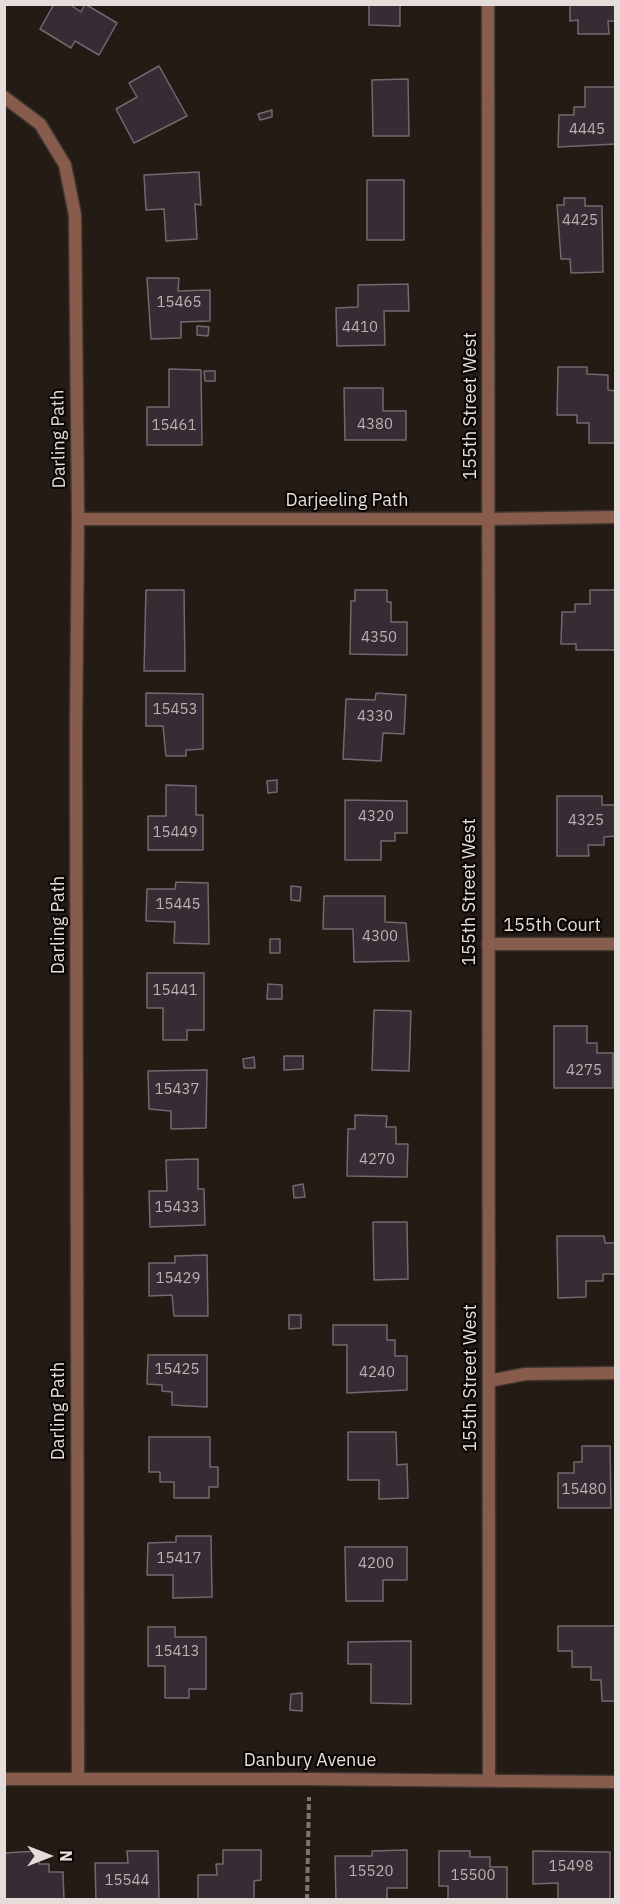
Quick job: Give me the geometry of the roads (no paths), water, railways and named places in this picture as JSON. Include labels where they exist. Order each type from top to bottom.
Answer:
[{"type":"street","name":"155th Street West","points":[[488,4],[489,1780]]},
{"type":"street","name":"Darling Path","points":[[4,97],[40,124],[65,165],[75,215],[78,519],[76,721],[78,1779]]},
{"type":"street","name":"Darjeeling Path","points":[[78,519],[615,517]]},
{"type":"street","name":"155th Court","points":[[488,944],[615,944]]},
{"type":"street","points":[[489,1381],[525,1374],[615,1373]]},
{"type":"street","name":"Danbury Avenue","points":[[4,1779],[615,1782]]}]
